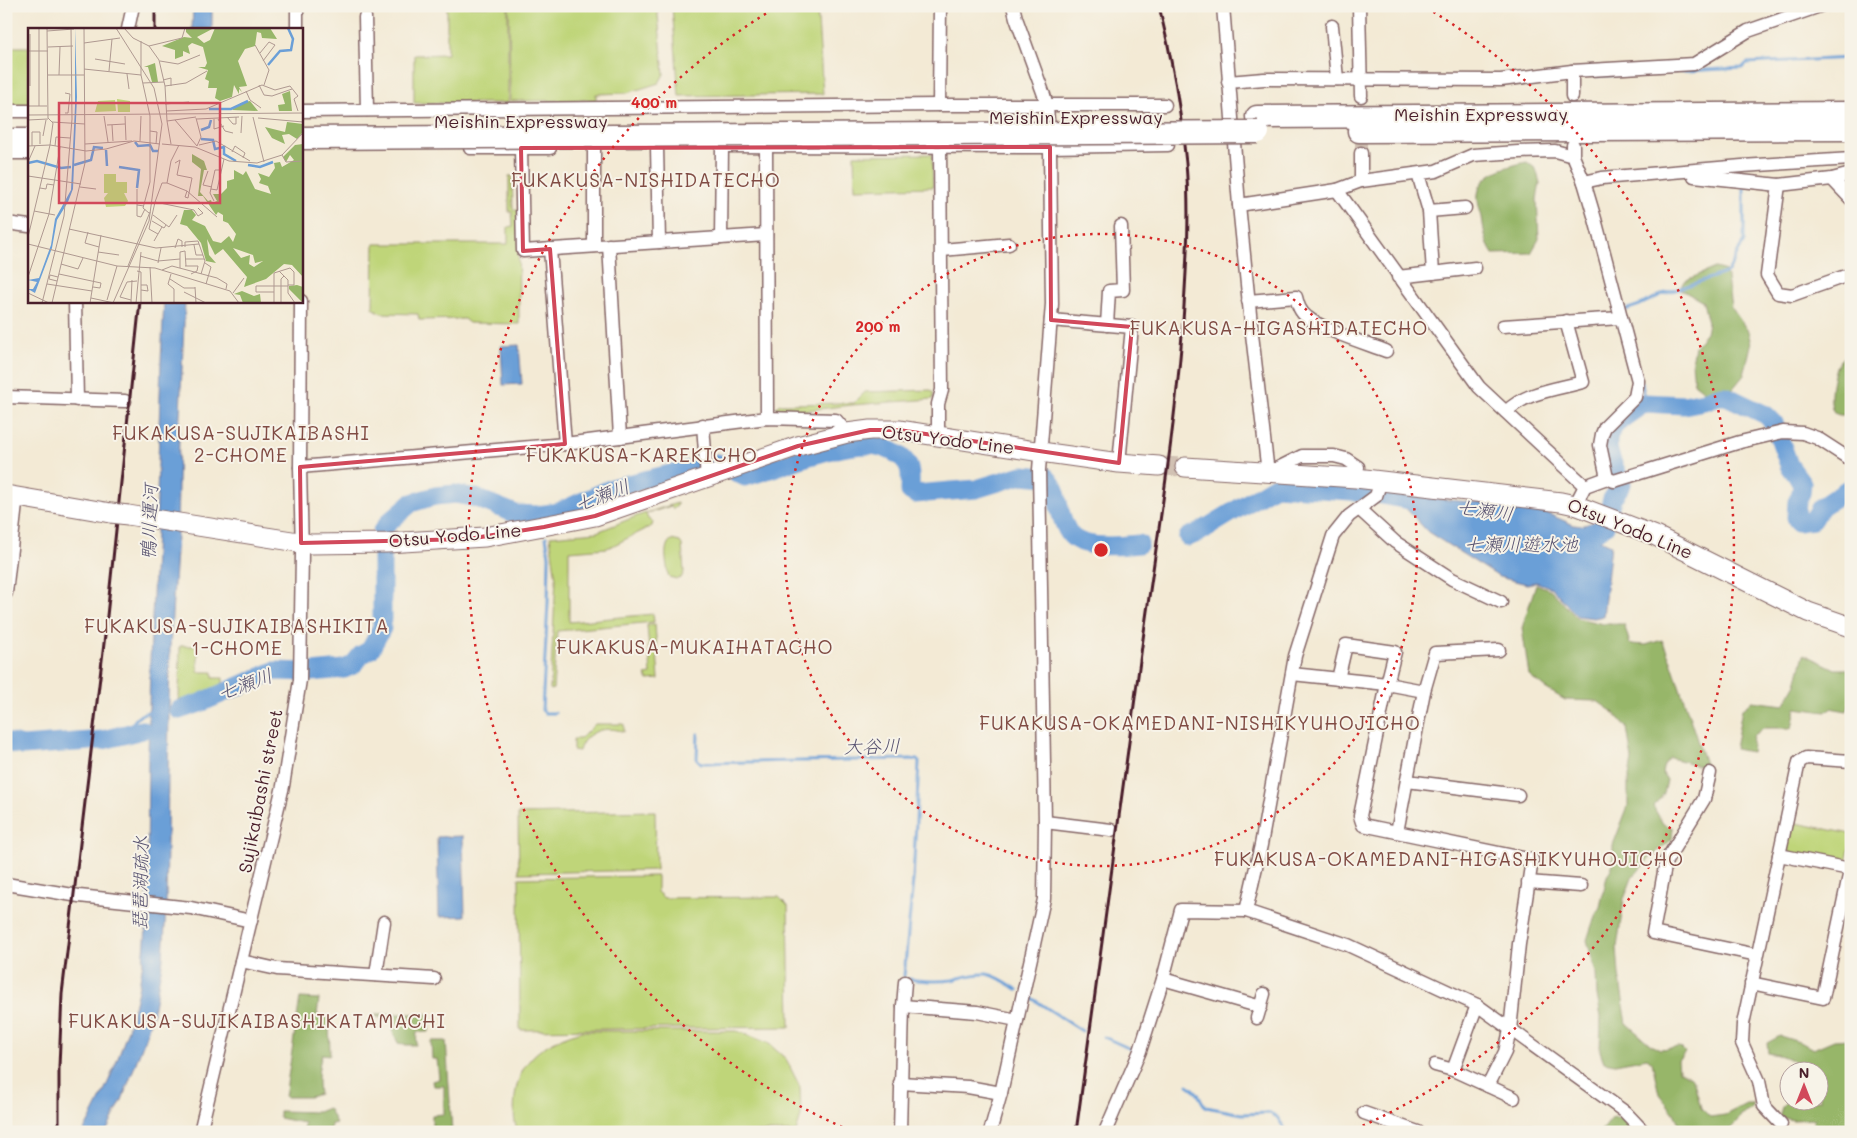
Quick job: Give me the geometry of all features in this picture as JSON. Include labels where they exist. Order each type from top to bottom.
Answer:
[{"type":"highway","name":"Meishin Expressway","points":[[302,138],[1257,125],[1851,113]]},
{"type":"highway","name":"Meishin Expressway","points":[[302,123],[1257,125],[1851,129]]},
{"type":"highway","points":[[6,125],[28,125]]},
{"type":"highway","points":[[6,140],[28,140]]},
{"type":"main road","name":"Otsu Yodo Line","points":[[11,504],[120,514],[301,543],[381,543],[468,539],[544,527],[596,516],[709,471],[737,467],[798,446],[846,433],[870,430],[899,430],[938,435],[1040,467],[1119,462],[1159,466]]},
{"type":"main road","name":"Otsu Yodo Line","points":[[1185,467],[1356,478],[1379,489],[1552,500],[1575,505],[1670,543],[1808,612],[1851,627]]},
{"type":"street","points":[[128,28],[133,6]]},
{"type":"street","points":[[297,6],[297,28]]},
{"type":"street","points":[[939,105],[940,6]]},
{"type":"street","points":[[990,1132],[1001,1093],[1044,899],[1045,822],[1040,467],[1051,320],[1050,147],[1047,106],[1013,6]]},
{"type":"street","points":[[1223,6],[1248,301],[1268,473]]},
{"type":"street","points":[[1359,6],[1361,96]]},
{"type":"street","points":[[1228,82],[1264,79],[1500,80],[1572,71],[1694,64],[1748,31],[1820,6]]},
{"type":"street","points":[[365,17],[367,110]]},
{"type":"street","points":[[1332,26],[1337,79]]},
{"type":"street","points":[[1572,71],[1572,96]]},
{"type":"street","points":[[302,111],[939,105],[1165,105]]},
{"type":"street","points":[[6,112],[28,111]]},
{"type":"street","points":[[302,149],[1168,145]]},
{"type":"street","points":[[657,146],[659,242]]},
{"type":"street","points":[[721,238],[722,146]]},
{"type":"street","points":[[594,147],[594,246]]},
{"type":"street","points":[[766,147],[767,418]]},
{"type":"street","points":[[938,435],[938,404],[942,390],[940,147]]},
{"type":"street","points":[[522,148],[523,251],[766,235]]},
{"type":"street","points":[[1239,205],[1337,190],[1361,181],[1436,171],[1473,156],[1573,150],[1612,268],[1620,318],[1638,382],[1635,397],[1605,427],[1602,434],[1600,445],[1615,479]]},
{"type":"street","points":[[6,153],[28,153]]},
{"type":"street","points":[[1361,153],[1361,181]]},
{"type":"street","points":[[1584,182],[1602,178],[1851,159]]},
{"type":"street","points":[[1685,171],[1695,176],[1780,184],[1832,179],[1851,174]]},
{"type":"street","points":[[1418,174],[1429,211],[1433,273]]},
{"type":"street","points":[[1832,179],[1851,199]]},
{"type":"street","points":[[1780,184],[1767,275],[1778,293],[1792,294],[1851,274]]},
{"type":"street","points":[[1337,190],[1479,387],[1585,486]]},
{"type":"street","points":[[1429,211],[1465,208]]},
{"type":"street","points":[[6,223],[28,226]]},
{"type":"street","points":[[1106,325],[1108,291],[1123,290],[1121,226]]},
{"type":"street","points":[[942,250],[1009,244]]},
{"type":"street","points":[[609,245],[620,437]]},
{"type":"street","points":[[550,249],[565,444]]},
{"type":"street","points":[[1398,277],[1475,268]]},
{"type":"street","points":[[1248,301],[1296,297],[1298,307],[1306,317],[1321,326],[1386,352]]},
{"type":"street","points":[[75,302],[77,400]]},
{"type":"street","name":"Sujikaibashi street","points":[[200,1132],[283,786],[300,678],[301,302]]},
{"type":"street","points":[[1503,326],[1620,318]]},
{"type":"street","points":[[1051,320],[1132,327],[1119,462]]},
{"type":"street","points":[[1506,412],[1514,404],[1526,397],[1583,382],[1566,321]]},
{"type":"street","points":[[6,397],[125,401]]},
{"type":"street","points":[[300,468],[565,444],[767,418],[836,420],[846,433]]},
{"type":"street","points":[[703,425],[709,471]]},
{"type":"street","points":[[1575,505],[1585,486],[1776,433],[1803,433],[1817,438],[1851,460]]},
{"type":"street","points":[[1246,912],[1261,845],[1295,656],[1333,536],[1349,516],[1379,489]]},
{"type":"street","points":[[6,593],[11,504]]},
{"type":"street","points":[[1359,509],[1395,542],[1452,579],[1501,602]]},
{"type":"street","points":[[1338,679],[1346,645],[1395,652],[1360,816],[1363,825],[1532,860],[1519,944],[1510,1030],[1505,1052],[1488,1086]]},
{"type":"street","points":[[1397,832],[1424,691],[1435,653],[1499,650]]},
{"type":"street","points":[[1292,674],[1387,684],[1424,691]]},
{"type":"street","points":[[1781,1124],[1764,1106],[1759,1080],[1742,1042],[1742,1024],[1799,762],[1806,758],[1851,761]]},
{"type":"street","points":[[1710,774],[1704,799],[1666,860],[1653,933],[1757,955]]},
{"type":"street","points":[[1407,781],[1518,795]]},
{"type":"street","points":[[1045,822],[1112,830]]},
{"type":"street","points":[[1751,984],[1823,998],[1850,867],[1779,855]]},
{"type":"street","points":[[1528,882],[1581,886]]},
{"type":"street","points":[[6,884],[79,896],[191,908],[251,921]]},
{"type":"street","points":[[1108,1131],[1139,1054],[1163,980],[1181,910],[1246,912],[1348,945],[1478,1005],[1625,1112],[1644,1132]]},
{"type":"street","points":[[376,975],[384,922]]},
{"type":"street","points":[[241,961],[277,969],[434,980]]},
{"type":"street","points":[[1163,980],[1259,1012],[1264,994]]},
{"type":"street","points":[[900,1132],[900,1083],[905,982]]},
{"type":"street","points":[[1453,1070],[1478,1005]]},
{"type":"street","points":[[903,1006],[977,1012],[1017,1020]]},
{"type":"street","points":[[1435,1065],[1453,1070],[1514,1098]]},
{"type":"street","points":[[900,1083],[968,1087],[1001,1093]]},
{"type":"street","points":[[1364,1113],[1418,1132]]},
{"type":"highlighted area","points":[[1050,147],[1051,320],[1132,327],[1119,463],[899,430],[870,430],[798,446],[595,516],[544,527],[468,539],[301,543],[300,467],[565,444],[550,249],[523,251],[521,148]]},
{"type":"green space","points":[[447,6],[508,6],[508,103],[414,103],[414,55],[447,54]]},
{"type":"green space","points":[[509,6],[657,6],[664,74],[659,83],[627,93],[596,94],[596,100],[510,101]]},
{"type":"green space","points":[[672,6],[817,6],[823,94],[679,96]]},
{"type":"green space","points":[[6,47],[28,47],[28,106],[6,106]]},
{"type":"green space","points":[[932,154],[933,187],[855,189],[854,155]]},
{"type":"green space","points":[[1527,162],[1536,169],[1540,183],[1537,199],[1539,239],[1531,253],[1493,254],[1485,236],[1478,203],[1480,186],[1484,180],[1497,171]]},
{"type":"green space","points":[[509,176],[512,176],[513,209],[518,210],[519,324],[469,323],[464,319],[419,320],[418,314],[381,313],[373,308],[374,244],[508,244],[508,227],[513,226],[512,212],[509,212]]},
{"type":"green space","points":[[1715,268],[1726,271],[1731,307],[1748,331],[1751,345],[1744,375],[1730,392],[1708,394],[1694,383],[1692,363],[1695,346],[1706,333],[1708,323],[1703,302],[1680,289],[1684,281]]},
{"type":"green space","points":[[1851,352],[1851,413],[1848,415],[1838,415],[1834,412],[1831,402],[1833,379],[1840,361]]},
{"type":"green space","points":[[931,390],[934,394],[933,399],[781,413],[776,407],[780,404],[854,403],[865,392]]},
{"type":"green space","points":[[677,503],[677,506],[673,509],[671,506],[646,514],[648,519],[653,522],[652,526],[612,546],[569,551],[569,622],[653,614],[654,622],[557,631],[553,689],[551,690],[556,579],[550,536],[597,532],[637,516]]},
{"type":"green space","points":[[671,540],[680,542],[682,545],[684,572],[681,578],[677,579],[669,577],[666,561],[666,551]]},
{"type":"green space","points":[[1536,584],[1551,590],[1577,618],[1603,624],[1624,624],[1630,644],[1646,645],[1662,640],[1671,661],[1706,767],[1670,758],[1664,765],[1662,772],[1667,780],[1664,794],[1653,806],[1663,824],[1673,828],[1672,839],[1650,858],[1632,878],[1624,899],[1617,947],[1619,975],[1627,1024],[1651,1045],[1660,1049],[1680,1047],[1685,1052],[1678,1060],[1679,1071],[1691,1077],[1701,1108],[1710,1117],[1725,1115],[1746,1104],[1753,1104],[1750,1110],[1741,1115],[1727,1132],[1683,1132],[1674,1113],[1659,1094],[1652,1062],[1647,1058],[1615,1064],[1604,1062],[1600,1051],[1601,1017],[1596,973],[1587,940],[1600,907],[1607,876],[1613,865],[1613,845],[1628,806],[1628,782],[1632,759],[1627,728],[1613,712],[1597,701],[1565,700],[1545,688],[1529,675],[1522,628]]},
{"type":"green space","points":[[647,625],[655,625],[659,679],[648,680],[645,675],[651,674]]},
{"type":"green space","points":[[180,646],[198,646],[198,672],[213,672],[213,678],[223,678],[223,686],[191,700],[179,700]]},
{"type":"green space","points":[[1804,654],[1835,669],[1851,669],[1851,701],[1847,711],[1830,708],[1826,712],[1796,708],[1792,728],[1763,728],[1753,736],[1751,752],[1735,749],[1742,709],[1752,701],[1784,705],[1796,684]]},
{"type":"green space","points":[[595,724],[624,724],[624,732],[610,729],[597,731],[586,739],[579,751],[573,750],[573,739],[580,739]]},
{"type":"green space","points":[[655,811],[656,870],[519,873],[518,814]]},
{"type":"green space","points":[[1791,822],[1851,834],[1846,861],[1840,864],[1790,853],[1785,847]]},
{"type":"green space","points":[[657,876],[657,892],[664,898],[779,897],[788,906],[790,1027],[520,1030],[519,878]]},
{"type":"green space","points":[[300,998],[319,999],[317,1015],[329,1017],[330,1055],[322,1054],[318,1074],[319,1094],[310,1097],[285,1097]]},
{"type":"green space","points":[[375,1014],[428,1014],[429,1032],[417,1032],[416,1045],[398,1043],[393,1032],[393,1020],[377,1017]]},
{"type":"green space","points":[[582,1031],[737,1031],[768,1043],[786,1059],[800,1087],[801,1116],[796,1132],[518,1132],[514,1110],[518,1083],[522,1071],[529,1061],[546,1046]]},
{"type":"green space","points":[[1780,1036],[1802,1043],[1813,1049],[1834,1040],[1851,1039],[1851,1132],[1803,1132],[1812,1128],[1814,1119],[1793,1120],[1779,1117],[1781,1110],[1830,1110],[1830,1060],[1791,1060],[1768,1053],[1767,1043]]},
{"type":"green space","points":[[431,1041],[446,1041],[452,1132],[440,1132],[440,1129],[432,1129],[432,1115],[444,1114],[444,1086],[433,1086],[432,1081],[439,1079],[437,1059],[432,1059]]},
{"type":"green space","points":[[328,1108],[336,1123],[331,1124],[331,1132],[303,1132],[304,1123],[279,1118],[279,1111],[318,1112]]},
{"type":"green space","points":[[1613,1117],[1626,1118],[1639,1132],[1601,1132]]},
{"type":"green space","points":[[1516,1123],[1531,1123],[1543,1132],[1497,1132]]},
{"type":"water","points":[[193,6],[212,6],[212,28],[192,28]]},
{"type":"water","points":[[164,302],[185,302],[177,535],[170,648],[166,909],[163,959],[153,1012],[122,1100],[106,1132],[83,1132],[104,1091],[121,1049],[134,1006],[143,961],[147,900],[149,719],[147,711],[149,709]]},
{"type":"water","points":[[519,345],[522,384],[503,385],[501,346]]},
{"type":"water","name":"七瀬川遊水池","points":[[1402,491],[1423,498],[1532,507],[1574,525],[1581,526],[1591,523],[1596,538],[1611,545],[1603,616],[1594,618],[1577,616],[1552,588],[1536,582],[1527,584],[1499,577],[1428,532],[1400,502]]},
{"type":"water","points":[[463,836],[465,916],[439,917],[437,837]]},
{"type":"waterway","points":[[1593,76],[1742,68],[1747,63],[1851,58]]},
{"type":"waterway","points":[[1625,310],[1663,294],[1728,272],[1744,241],[1744,185]]},
{"type":"waterway","points":[[1642,383],[1644,403]]},
{"type":"waterway","name":"七瀬川","points":[[1570,536],[1586,536],[1605,526],[1612,499],[1622,484],[1608,449],[1609,435],[1619,421],[1644,403],[1684,405],[1718,396],[1726,396],[1766,415],[1774,423],[1789,465],[1802,483],[1801,493],[1797,502],[1796,517],[1798,522],[1813,520],[1821,507],[1846,490],[1851,489]]},
{"type":"waterway","name":"七瀬川","points":[[179,710],[274,671],[311,672],[344,669],[353,665],[361,655],[370,650],[382,628],[382,531],[389,522],[411,503],[435,496],[455,494],[476,498],[516,514],[539,515],[559,512],[615,487],[717,463],[745,477],[822,452],[853,446],[873,445],[885,448],[902,458],[909,468],[910,491],[915,494],[976,489],[1022,475],[1046,477],[1055,489],[1066,528],[1074,538],[1082,542],[1101,546],[1139,544]]},
{"type":"waterway","name":"七瀬川","points":[[1188,537],[1200,532],[1275,486],[1366,492],[1425,503]]},
{"type":"waterway","name":"大谷川","points":[[546,537],[549,556],[548,603],[542,710],[545,713],[555,713]]},
{"type":"waterway","points":[[125,734],[139,716],[151,712]]},
{"type":"waterway","name":"七瀬川","points":[[6,742],[23,746],[103,740],[142,730]]},
{"type":"waterway","name":"大谷川","points":[[698,734],[697,759],[701,763],[911,759],[919,762],[913,880],[904,976]]},
{"type":"waterway","name":"大谷川","points":[[909,979],[941,981],[987,974],[999,978],[1018,990]]},
{"type":"waterway","name":"大谷川","points":[[1030,997],[1082,1031]]},
{"type":"waterway","name":"大谷川","points":[[1104,1037],[1135,1051]]},
{"type":"waterway","name":"大谷川","points":[[1188,1085],[1196,1091],[1206,1107],[1242,1114],[1270,1113],[1277,1117],[1287,1132]]},
{"type":"tunnel","points":[[1361,96],[1361,153]]},
{"type":"tunnel","points":[[1159,466],[1185,467]]},
{"type":"railway","points":[[155,6],[155,28]]},
{"type":"railway","points":[[1076,1132],[1166,476],[1181,349],[1188,217],[1186,163],[1176,84],[1159,6]]},
{"type":"railway","points":[[59,1132],[62,994],[105,635],[140,302]]},
{"type":"district","name":"FUKAKUSA-NISHIDATECHO","points":[[646,180]]},
{"type":"district","name":"FUKAKUSA-HIGASHIDATECHO","points":[[1279,328]]},
{"type":"district","name":"FUKAKUSA-SUJIKAIBASHI 2-CHOME","points":[[241,444]]},
{"type":"district","name":"FUKAKUSA-KAREKICHO","points":[[642,455]]},
{"type":"district","name":"FUKAKUSA-SUJIKAIBASHIKITA 1-CHOME","points":[[237,637]]},
{"type":"district","name":"FUKAKUSA-MUKAIHATACHO","points":[[695,647]]},
{"type":"district","name":"FUKAKUSA-OKAMEDANI-NISHIKYUHOJICHO","points":[[1200,723]]},
{"type":"district","name":"FUKAKUSA-OKAMEDANI-HIGASHIKYUHOJICHO","points":[[1449,859]]},
{"type":"district","name":"FUKAKUSA-SUJIKAIBASHIKATAMACHI","points":[[257,1021]]},
{"type":"water label","name":"鴨川運河","points":[[149,522]]},
{"type":"water label","name":"琵琶湖疏水","points":[[140,883]]}]
